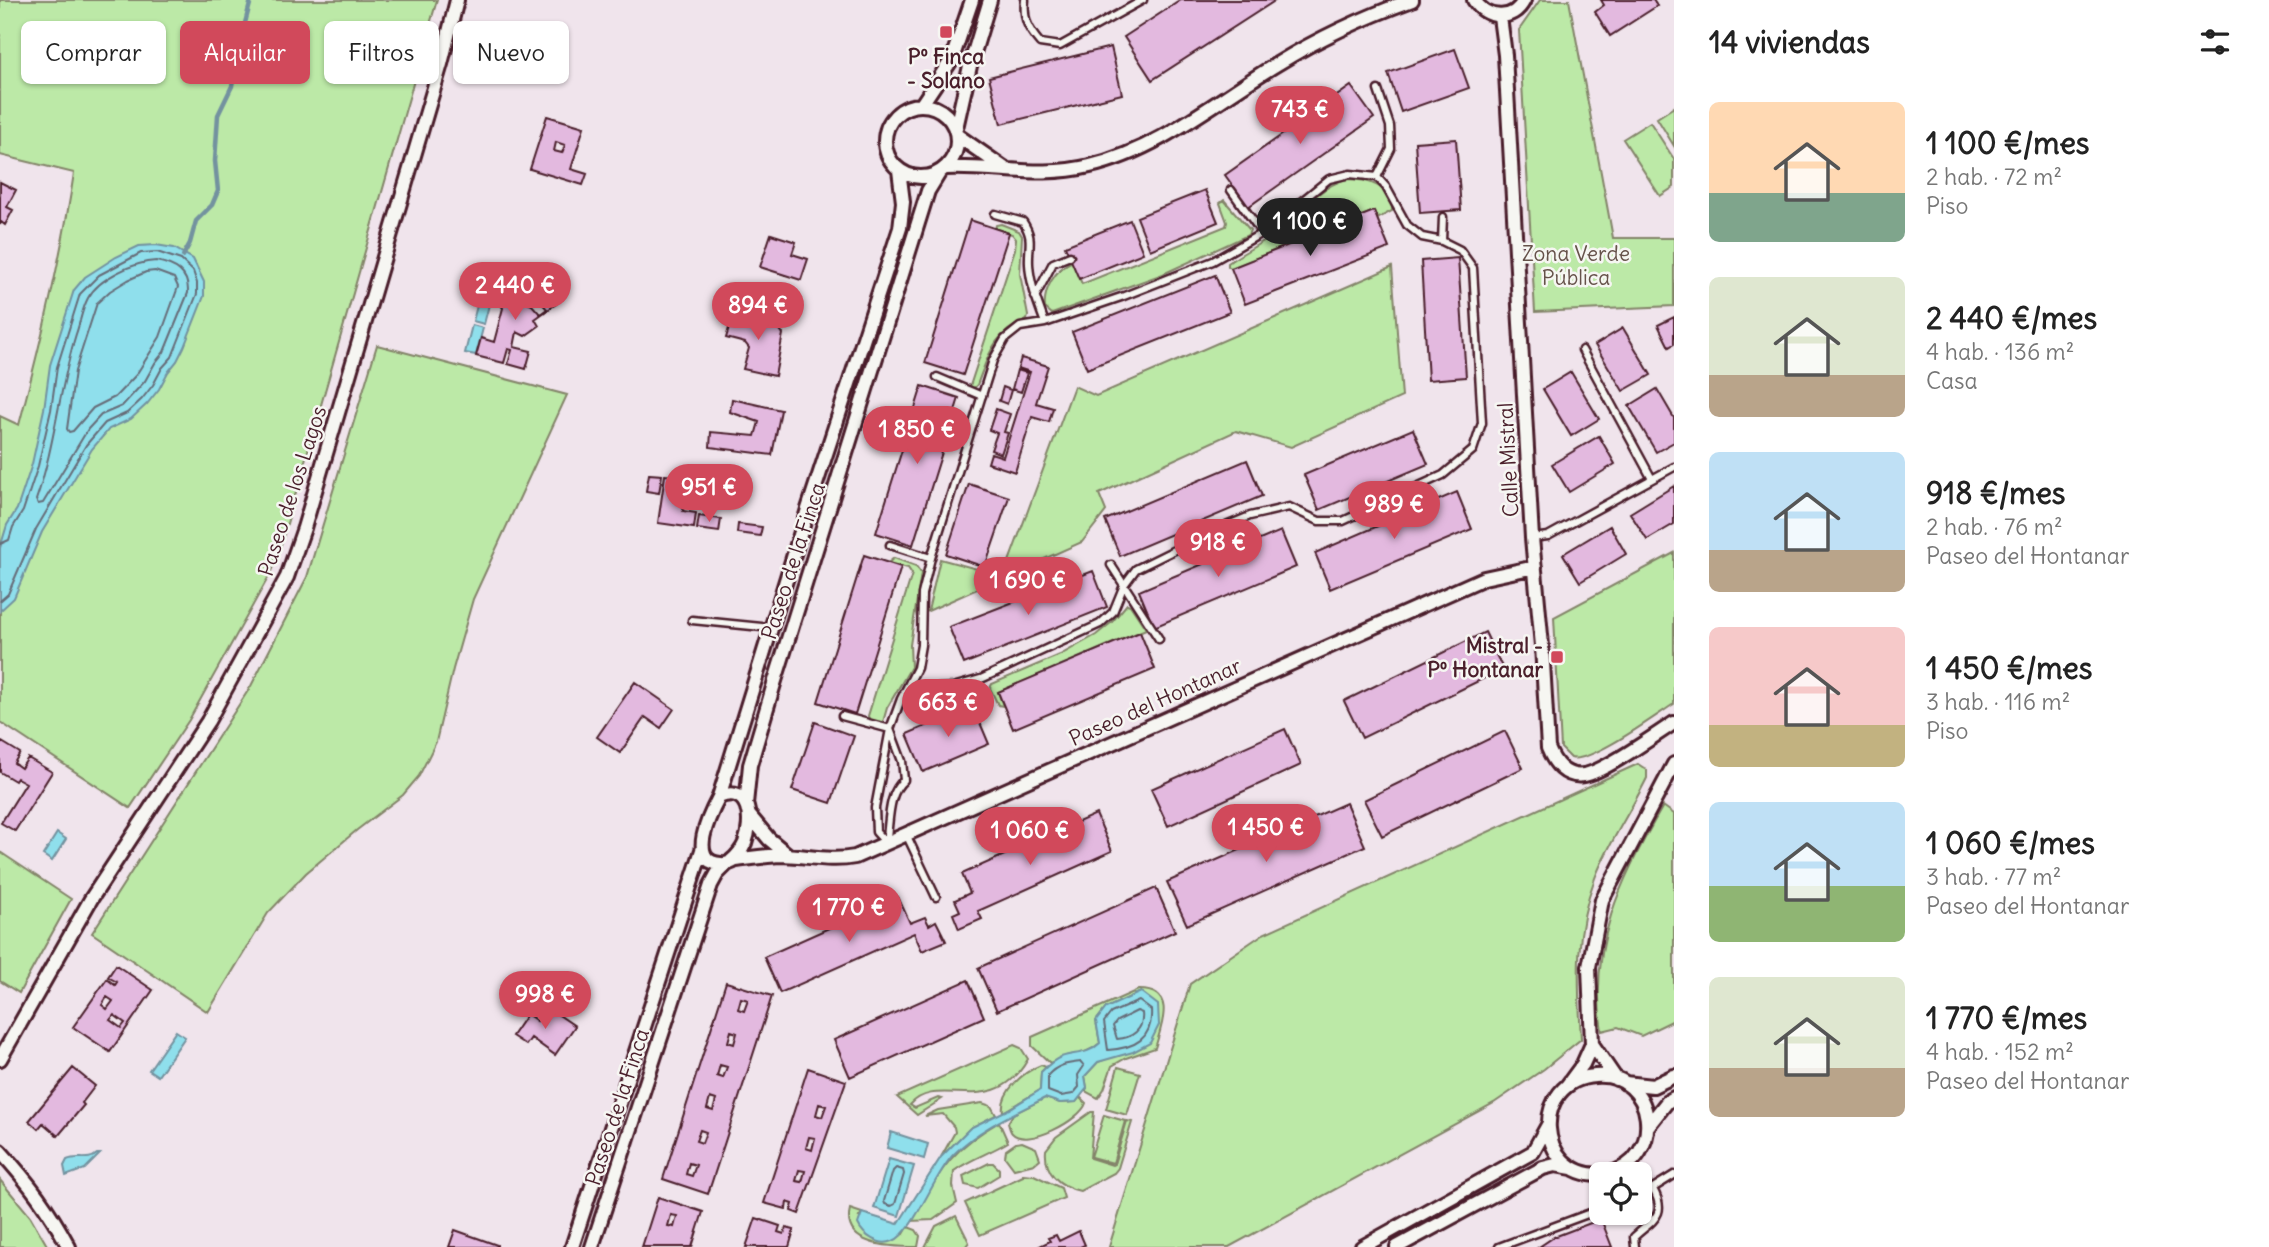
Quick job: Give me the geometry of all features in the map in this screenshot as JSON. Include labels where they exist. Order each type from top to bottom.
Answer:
[{"type":"street","name":"Paseo de los Lagos","points":[[0,1059],[90,899],[208,721],[286,577],[304,528],[457,0]]},
{"type":"street","points":[[922,104],[952,59],[972,0]]},
{"type":"street","points":[[942,170],[956,153],[957,132],[970,66],[990,0]]},
{"type":"street","points":[[1007,170],[957,132],[948,116],[937,107],[922,104],[905,108],[891,120],[885,137],[888,155],[899,170],[911,176],[925,177],[942,170],[975,167],[1007,170],[1054,172],[1086,167],[1126,154],[1171,132],[1308,46],[1357,22],[1412,0]]},
{"type":"street","points":[[1474,0],[1480,9],[1489,15],[1500,17],[1512,14],[1524,0]]},
{"type":"street","name":"Calle Mistral","points":[[1500,17],[1505,55],[1546,736],[1553,760],[1562,770],[1584,775],[1616,759],[1674,723]]},
{"type":"street","name":"Paseo de la Finca","points":[[572,1247],[702,850],[712,811],[719,797],[900,228],[903,202],[899,170]]},
{"type":"street","name":"Paseo de la Finca","points":[[592,1247],[711,886],[717,874],[745,843],[749,829],[750,765],[928,191],[942,170]]},
{"type":"street","name":"Paseo del Hontanar","points":[[729,863],[759,856],[788,855],[840,860],[855,857],[1484,578],[1535,567]]},
{"type":"street","points":[[1362,1247],[1533,1152],[1548,1125],[1553,1104],[1583,1064],[1592,1044],[1589,967],[1602,900],[1674,764]]},
{"type":"street","points":[[719,797],[734,795],[748,809],[769,839],[788,855]]},
{"type":"street","points":[[702,850],[713,863],[729,863]]},
{"type":"street","points":[[1592,1044],[1621,1081],[1640,1097],[1644,1106],[1647,1136],[1638,1155],[1630,1162]]},
{"type":"street","points":[[1566,1087],[1585,1077],[1596,1075],[1653,1086],[1674,1076]]},
{"type":"street","points":[[1648,1126],[1667,1102],[1674,1098]]},
{"type":"street","points":[[1548,1125],[1557,1155],[1573,1169]]},
{"type":"street","points":[[0,1151],[46,1205],[69,1247]]},
{"type":"street","points":[[1397,1247],[1542,1168],[1555,1165],[1589,1174]]},
{"type":"lane","points":[[1025,0],[1026,23],[1031,33],[1040,43],[1060,46],[1143,0]]},
{"type":"lane","points":[[1377,177],[1391,149],[1390,126],[1378,90]]},
{"type":"lane","points":[[886,843],[876,832],[875,808],[890,729],[901,699],[918,668],[922,594],[931,558],[993,360],[1005,339],[1020,327],[1045,323],[1124,296],[1213,261],[1262,233],[1329,179],[1350,174],[1377,177],[1386,187],[1407,225],[1422,237],[1460,250],[1473,268],[1482,423],[1473,450],[1443,475],[1343,521],[1319,521],[1289,507],[1250,516],[1210,532],[1136,569],[1124,585],[1113,612],[1100,624],[981,679],[953,687],[916,690],[901,699]]},
{"type":"lane","points":[[1231,190],[1262,233]]},
{"type":"lane","points":[[995,214],[1023,222],[1031,234],[1029,265],[1035,297],[1045,323]]},
{"type":"lane","points":[[1442,242],[1443,218]]},
{"type":"lane","points":[[1035,297],[1053,263],[1070,256]]},
{"type":"lane","points":[[1582,349],[1652,479]]},
{"type":"lane","points":[[937,377],[982,396]]},
{"type":"lane","points":[[1532,538],[1548,536],[1674,467]]},
{"type":"lane","points":[[890,545],[931,558]]},
{"type":"lane","points":[[1111,565],[1159,639]]},
{"type":"lane","points":[[692,620],[772,628]]},
{"type":"lane","points":[[842,716],[890,729]]},
{"type":"lane","points":[[886,843],[894,796],[897,786],[904,780],[902,761],[890,729]]},
{"type":"lane","points":[[906,834],[936,897]]},
{"type":"lane","points":[[1634,1247],[1633,1237],[1649,1224],[1661,1207],[1653,1189],[1674,1175]]},
{"type":"lane","points":[[1499,1247],[1589,1213]]},
{"type":"green space","points":[[0,0],[437,0],[431,21],[324,21],[324,84],[413,84],[278,555],[268,578],[189,720],[130,808],[0,722],[0,416],[19,425],[50,300],[74,173],[0,155]]},
{"type":"green space","name":"Zona Verde Pública","points":[[1540,0],[1569,0],[1613,238],[1674,238],[1674,306],[1535,312],[1519,30]]},
{"type":"green space","points":[[1674,107],[1674,146],[1657,118]]},
{"type":"green space","points":[[1650,122],[1674,159],[1674,187],[1660,196],[1623,139]]},
{"type":"green space","points":[[1346,179],[1370,182],[1383,189],[1391,202],[1392,211],[1377,219],[1374,211],[1231,268],[1228,266],[1228,263],[1280,229],[1325,189]]},
{"type":"green space","points":[[1224,200],[1250,230],[1248,235],[1163,274],[1052,314],[1045,308],[1051,281],[1060,269],[1072,261],[1082,284],[1226,226],[1220,203]]},
{"type":"green space","points":[[1001,224],[1019,231],[1022,236],[1020,274],[1028,316],[1027,320],[999,338],[974,388],[970,386],[1015,249],[1016,239],[1012,234],[995,229],[996,225]]},
{"type":"green space","points":[[1392,267],[1402,397],[1291,447],[1236,431],[1099,494],[1106,511],[1082,542],[928,611],[940,559],[988,572],[1007,567],[1074,386],[1096,396]]},
{"type":"green space","points":[[377,345],[567,395],[473,599],[436,742],[419,776],[403,795],[306,873],[268,913],[208,1012],[92,933],[251,686],[307,577]]},
{"type":"green space","points":[[1674,553],[1674,704],[1607,747],[1580,758],[1571,758],[1561,748],[1554,617]]},
{"type":"green space","points":[[894,558],[916,566],[921,573],[910,645],[911,667],[887,708],[883,722],[879,724],[870,721],[868,716],[912,574],[908,568],[888,563]]},
{"type":"green space","points":[[1127,604],[1146,629],[998,692],[1003,706],[998,705],[990,688],[992,684],[1060,655],[1096,635],[1112,622]]},
{"type":"green space","points":[[1638,764],[1647,770],[1647,778],[1600,865],[1588,898],[1579,958],[1581,1039],[1544,1069],[1494,1103],[1229,1247],[1109,1247],[1190,984],[1263,934]]},
{"type":"green space","points":[[1663,806],[1674,814],[1674,1020],[1641,1036],[1618,1027],[1602,1031],[1599,1000],[1604,941],[1622,886]]},
{"type":"green space","points":[[0,852],[71,899],[19,993],[0,981]]},
{"type":"green space","points":[[1138,990],[1158,995],[1162,1002],[1163,1019],[1155,1048],[1112,1066],[1098,1098],[1085,1091],[1085,1076],[1098,1062],[1115,1056],[1141,992],[1106,1008],[1096,1021],[1100,1043],[1089,1050],[1050,1063],[1032,1046],[1032,1037]]},
{"type":"green space","points":[[1014,1045],[1021,1048],[1028,1059],[1014,1078],[999,1088],[983,1093],[935,1093],[922,1096],[910,1105],[915,1108],[938,1098],[942,1099],[917,1115],[897,1097]]},
{"type":"green space","points":[[1041,1065],[1046,1067],[1041,1072],[1040,1090],[1003,1112],[1009,1090],[1027,1072]]},
{"type":"green space","points":[[1118,1067],[1140,1073],[1127,1115],[1106,1109]]},
{"type":"green space","points":[[1080,1097],[1086,1103],[1082,1110],[1053,1130],[1029,1137],[1019,1137],[1012,1133],[1008,1123],[1013,1114],[1045,1098],[1060,1103],[1076,1102]]},
{"type":"green space","points":[[982,1103],[991,1106],[996,1115],[970,1128],[941,1157],[955,1132],[954,1127],[943,1114],[925,1116],[938,1110]]},
{"type":"green space","points":[[1094,1112],[1090,1158],[1112,1165],[1127,1121],[1132,1122],[1118,1168],[1114,1173],[1080,1191],[1066,1186],[1054,1177],[1050,1172],[1046,1150],[1056,1137]]},
{"type":"green space","points":[[1104,1115],[1125,1121],[1113,1163],[1091,1157]]},
{"type":"green space","points":[[999,1122],[1008,1142],[954,1171],[953,1186],[957,1203],[933,1220],[911,1221],[946,1164],[967,1143]]},
{"type":"green space","points":[[1022,1142],[1036,1148],[1040,1159],[1034,1164],[1014,1169],[1005,1157],[1006,1150]]},
{"type":"green space","points":[[989,1163],[999,1169],[999,1175],[978,1188],[965,1185],[963,1176]]},
{"type":"green space","points":[[1023,1174],[1034,1175],[1061,1188],[1064,1198],[980,1235],[965,1203]]},
{"type":"green space","points":[[0,1180],[30,1216],[48,1247],[0,1247]]},
{"type":"green space","points":[[850,1209],[862,1213],[859,1217],[904,1234],[908,1227],[916,1230],[920,1236],[918,1247],[883,1245],[861,1238],[853,1231],[849,1222]]},
{"type":"green space","points":[[956,1216],[969,1242],[965,1247],[925,1247],[936,1226]]},
{"type":"water","points":[[139,246],[174,248],[193,259],[204,282],[204,296],[184,347],[147,404],[131,419],[109,429],[92,449],[42,532],[14,598],[0,611],[0,548],[32,464],[50,365],[74,290],[85,277],[116,257]]},
{"type":"water","points":[[481,290],[492,293],[484,324],[473,321]]},
{"type":"water","points":[[472,325],[483,328],[476,355],[465,353]]},
{"type":"water","points":[[57,833],[66,839],[52,861],[43,855]]},
{"type":"water","points":[[1141,992],[1158,1005],[1159,1025],[1150,1043],[1133,1052],[1098,1062],[1085,1076],[1087,1088],[1076,1102],[1060,1103],[1045,1098],[974,1137],[946,1163],[901,1236],[893,1241],[882,1242],[872,1239],[864,1232],[858,1224],[862,1213],[898,1224],[941,1157],[970,1128],[1040,1090],[1041,1072],[1055,1060],[1095,1047],[1100,1043],[1096,1021],[1106,1008]]},
{"type":"water","points":[[176,1031],[185,1037],[158,1076],[149,1070]]},
{"type":"water","points":[[891,1132],[928,1144],[924,1159],[887,1148]]},
{"type":"water","points":[[100,1154],[85,1169],[66,1176],[64,1166],[67,1160],[90,1158]]},
{"type":"water","points":[[889,1159],[914,1166],[899,1216],[874,1208]]},
{"type":"building","points":[[1181,0],[1276,0],[1152,80],[1124,37]]},
{"type":"building","points":[[1601,0],[1653,0],[1657,6],[1610,36],[1595,12],[1604,5]]},
{"type":"building","points":[[1111,47],[1122,94],[1001,124],[989,77]]},
{"type":"building","points":[[1455,49],[1469,88],[1401,112],[1388,73]]},
{"type":"building","points":[[1351,86],[1374,118],[1248,207],[1225,175]]},
{"type":"building","points":[[547,116],[584,127],[571,169],[587,174],[583,185],[530,169]],"holes":[[[556,142],[565,145],[562,153],[554,151]]]},
{"type":"building","points":[[1456,139],[1461,210],[1420,213],[1415,142]]},
{"type":"building","points":[[0,182],[16,190],[7,207],[13,210],[5,225],[1,222],[0,225]]},
{"type":"building","points":[[1205,190],[1218,222],[1150,250],[1137,217]]},
{"type":"building","points":[[1374,211],[1389,248],[1245,304],[1231,268]]},
{"type":"building","points":[[970,220],[1009,233],[963,375],[925,363]]},
{"type":"building","points":[[1130,220],[1143,253],[1079,279],[1065,246]]},
{"type":"building","points":[[771,234],[796,242],[792,254],[808,259],[801,280],[760,267]]},
{"type":"building","points":[[1458,258],[1466,377],[1428,380],[1421,261]]},
{"type":"building","points":[[1215,275],[1230,312],[1087,369],[1072,332]]},
{"type":"building","points":[[497,277],[539,289],[556,304],[535,319],[539,326],[525,336],[517,332],[514,347],[531,351],[526,369],[508,364],[512,350],[508,349],[504,363],[476,356],[481,338],[494,342],[503,308],[496,298],[511,288],[496,284]],"holes":[[[512,288],[535,295],[547,309],[540,314],[532,305],[521,300]]]},
{"type":"building","points":[[734,312],[774,321],[783,334],[775,376],[743,369],[749,348],[745,343],[726,338]]},
{"type":"building","points":[[1674,317],[1674,344],[1669,347],[1658,325]]},
{"type":"building","points":[[1623,328],[1651,375],[1623,391],[1595,345]]},
{"type":"building","points":[[1021,358],[1048,366],[1036,403],[1053,408],[1049,422],[1032,417],[1015,472],[988,463],[991,453],[1003,457],[1030,372],[1018,368]]},
{"type":"building","points":[[1017,370],[1027,373],[1021,392],[1012,389]]},
{"type":"building","points":[[1571,372],[1599,419],[1571,436],[1543,389]]},
{"type":"building","points":[[922,386],[959,398],[913,545],[876,533]]},
{"type":"building","points":[[1003,387],[1011,390],[1007,404],[999,401]]},
{"type":"building","points":[[1657,389],[1674,418],[1674,442],[1656,452],[1629,406]]},
{"type":"building","points":[[732,399],[781,410],[772,455],[710,447],[711,432],[755,436],[759,422],[730,412]]},
{"type":"building","points":[[996,409],[1010,414],[1004,432],[1008,433],[1001,454],[991,450],[997,433],[989,430]]},
{"type":"building","points":[[1413,429],[1428,464],[1319,510],[1304,475]]},
{"type":"building","points":[[1599,436],[1615,464],[1569,492],[1552,464]]},
{"type":"building","points":[[1247,460],[1262,496],[1120,556],[1105,520]]},
{"type":"building","points":[[649,474],[662,475],[659,493],[646,491]]},
{"type":"building","points":[[665,475],[688,478],[683,511],[696,513],[694,528],[658,523]]},
{"type":"building","points":[[694,481],[710,482],[709,491],[693,490]]},
{"type":"building","points":[[969,484],[1009,497],[985,567],[946,554]]},
{"type":"building","points":[[1674,486],[1674,524],[1647,540],[1630,513]]},
{"type":"building","points":[[1457,492],[1472,529],[1330,589],[1315,553]]},
{"type":"building","points":[[699,516],[721,519],[719,532],[697,529]]},
{"type":"building","points":[[738,524],[762,527],[760,536],[737,533]]},
{"type":"building","points":[[1610,526],[1626,554],[1580,582],[1563,554]]},
{"type":"building","points":[[1281,531],[1296,567],[1154,627],[1139,591]]},
{"type":"building","points":[[864,555],[901,567],[855,714],[818,702]]},
{"type":"building","points":[[1093,571],[1107,607],[964,664],[949,627]]},
{"type":"building","points":[[1140,632],[1155,669],[1013,729],[998,692]]},
{"type":"building","points":[[1485,632],[1503,669],[1362,738],[1344,701]]},
{"type":"building","points":[[635,682],[674,709],[661,728],[645,717],[620,753],[597,737]]},
{"type":"building","points":[[973,706],[989,744],[923,772],[907,734]]},
{"type":"building","points":[[815,722],[854,736],[831,803],[792,790]]},
{"type":"building","points":[[1285,729],[1301,765],[1168,826],[1151,789]]},
{"type":"building","points":[[1505,731],[1523,768],[1382,836],[1364,800]]},
{"type":"building","points":[[2,742],[20,753],[14,763],[21,768],[28,758],[52,772],[15,831],[1,823],[26,783],[17,778],[15,781],[0,772]]},
{"type":"building","points":[[1346,803],[1365,846],[1187,925],[1167,882]]},
{"type":"building","points":[[1096,814],[1112,851],[978,911],[982,919],[959,929],[953,914],[960,911],[955,900],[970,893],[962,874]]},
{"type":"building","points":[[1156,888],[1175,931],[997,1011],[978,968]]},
{"type":"building","points":[[898,897],[910,923],[925,917],[929,925],[936,921],[946,941],[922,951],[914,933],[780,993],[764,957]]},
{"type":"building","points":[[116,965],[153,990],[110,1052],[73,1027],[107,979],[115,985],[117,982],[108,977]],"holes":[[[107,997],[113,1001],[107,1009],[102,1005]],[[114,1015],[125,1023],[121,1028],[110,1020]]]},
{"type":"building","points":[[968,980],[984,1017],[850,1077],[834,1040]]},
{"type":"building","points":[[726,982],[772,996],[708,1194],[663,1179]],"holes":[[[741,998],[748,1000],[744,1011],[738,1009]],[[731,1031],[737,1033],[734,1044],[728,1042]],[[720,1065],[727,1067],[723,1078],[717,1076]],[[710,1098],[716,1100],[713,1111],[707,1109]],[[700,1130],[706,1132],[702,1143],[696,1141]],[[689,1163],[696,1165],[692,1176],[686,1174]]]},
{"type":"building","points":[[547,1007],[575,1026],[555,1055],[531,1038],[526,1045],[512,1036],[527,1014],[537,1021]]},
{"type":"building","points":[[73,1068],[95,1086],[82,1103],[84,1105],[58,1136],[43,1123],[38,1129],[29,1121]]},
{"type":"building","points":[[808,1068],[846,1081],[799,1214],[791,1211],[793,1204],[787,1202],[786,1209],[764,1203]],"holes":[[[819,1104],[826,1106],[822,1117],[816,1115]],[[809,1137],[815,1138],[812,1150],[806,1148]],[[799,1170],[805,1171],[802,1182],[796,1181]]]},
{"type":"building","points":[[658,1197],[703,1212],[692,1247],[642,1247]],"holes":[[[671,1215],[677,1216],[674,1227],[668,1226]]]},
{"type":"building","points":[[756,1218],[780,1226],[778,1232],[784,1234],[786,1228],[794,1230],[789,1247],[746,1247]]},
{"type":"building","points":[[1589,1224],[1603,1225],[1612,1247],[1539,1247],[1554,1237]]},
{"type":"building","points":[[455,1230],[497,1245],[497,1247],[449,1247]]},
{"type":"building","points":[[1079,1231],[1085,1245],[1080,1247],[1038,1247],[1050,1241],[1048,1238],[1056,1235],[1059,1241]]},
{"type":"waterway","points":[[183,256],[196,221],[212,205],[218,191],[215,161],[218,115],[232,86],[251,0]]},
{"type":"place","name":"Pº Finca - Solano","points":[[946,32]]},
{"type":"place","name":"Mistral - Pº Hontanar","points":[[1557,657]]}]
